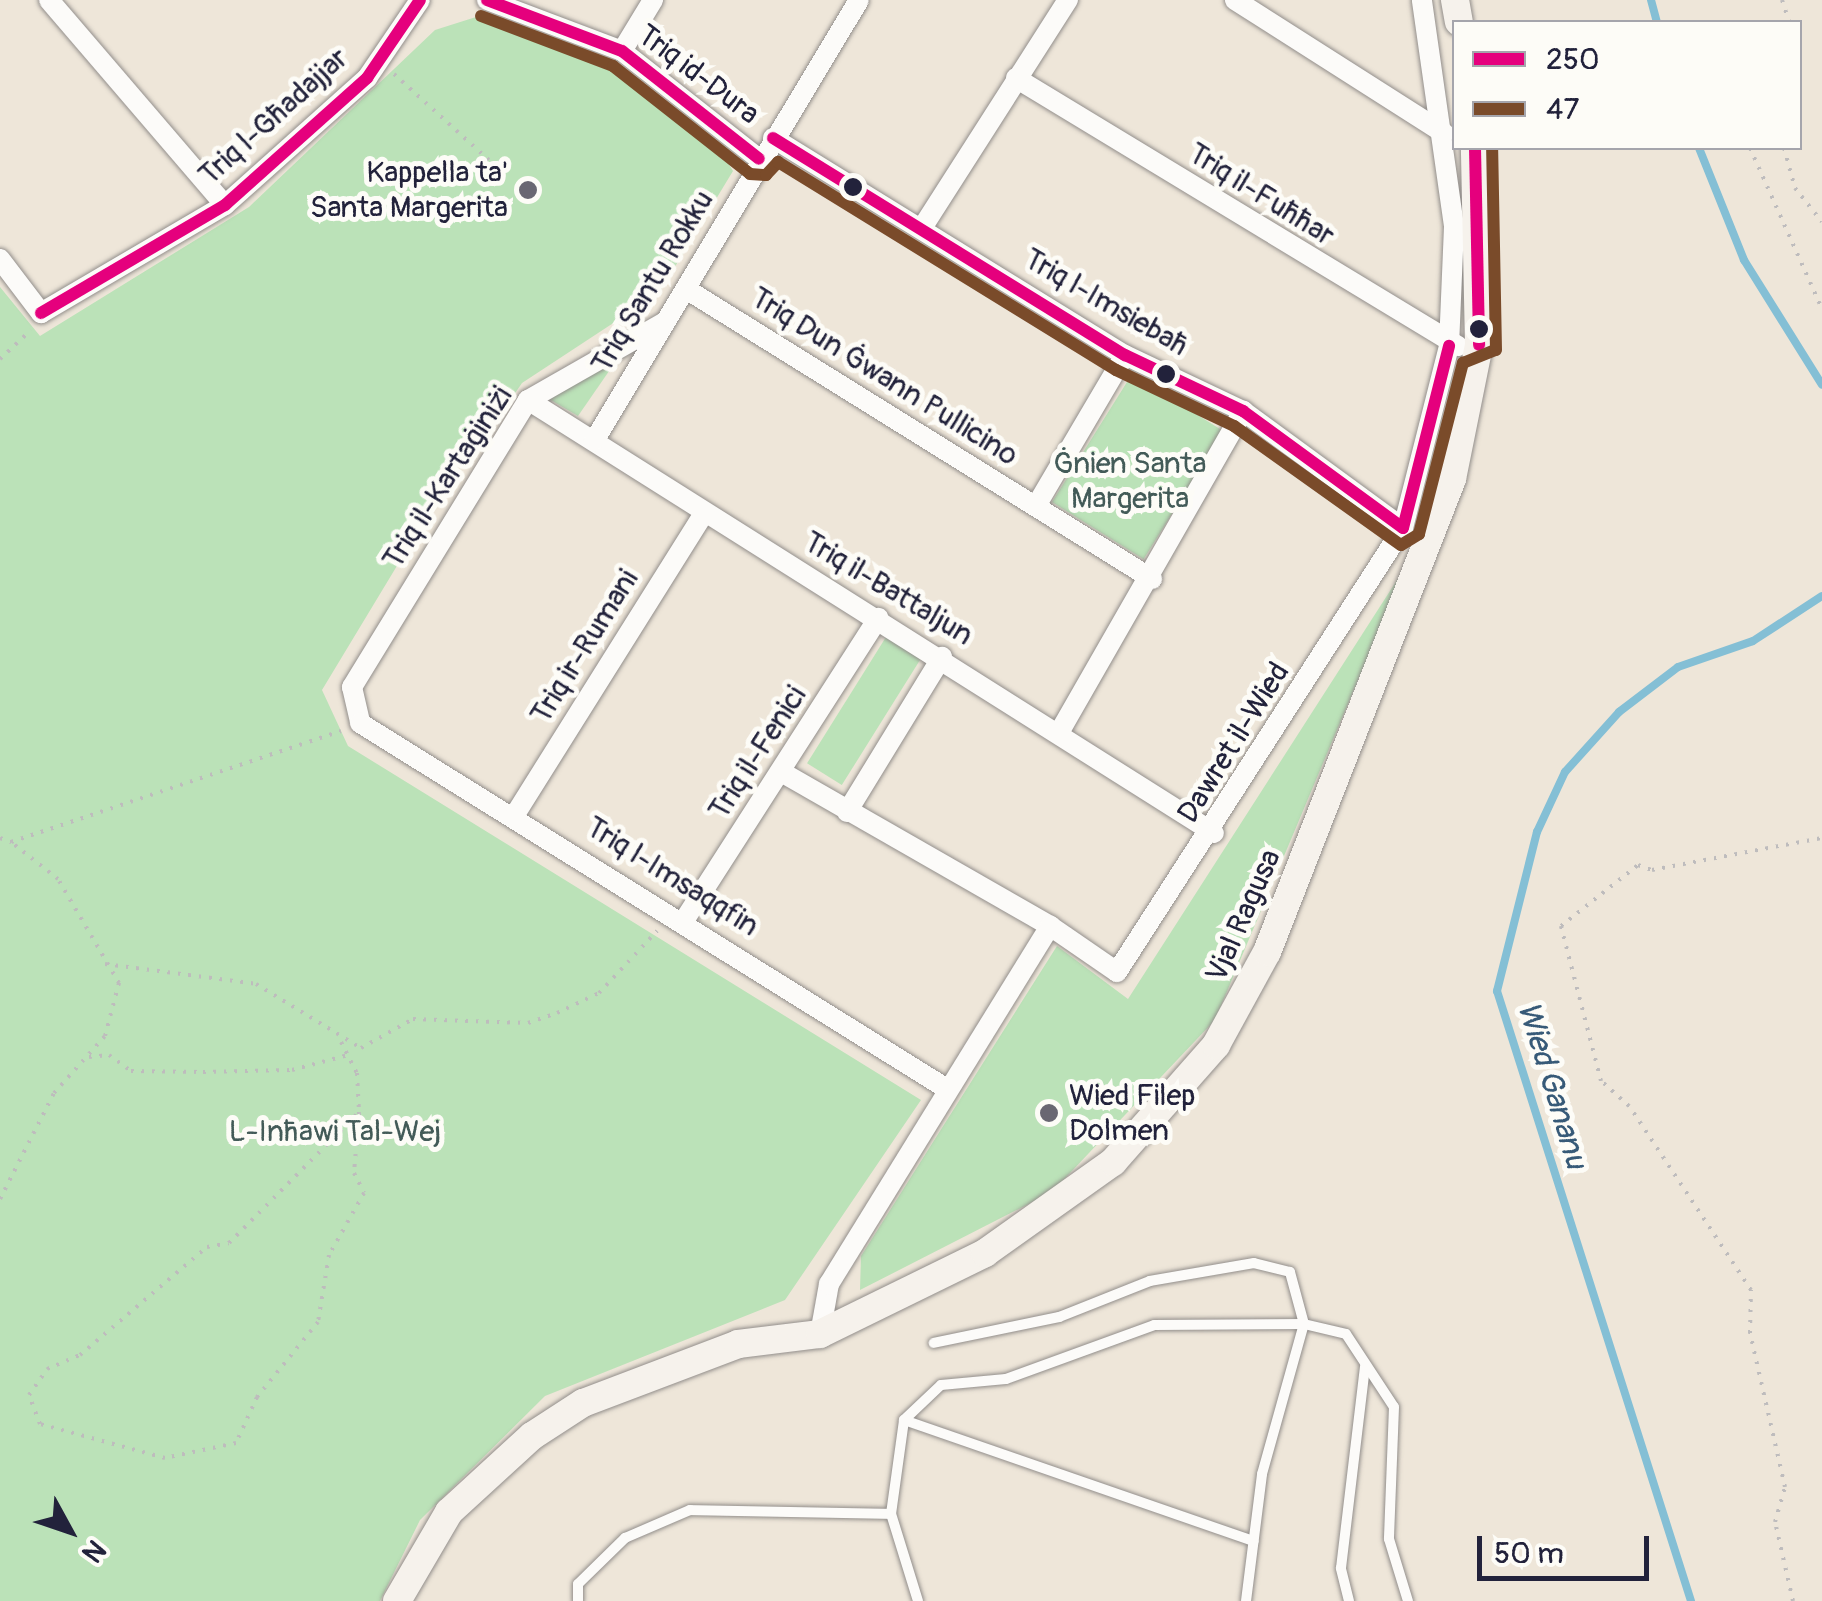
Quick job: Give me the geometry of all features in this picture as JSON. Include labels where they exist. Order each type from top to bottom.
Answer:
[{"type":"main road","name":"Vjal Ragusa","points":[[397,1601],[450,1512],[490,1471],[582,1403],[738,1344],[820,1334],[985,1253],[1062,1203],[1148,1127],[1216,1045],[1268,952],[1417,582],[1456,462],[1479,345],[1475,150]]},
{"type":"street","points":[[50,0],[225,204]]},
{"type":"street","name":"Triq l-Għadajjar","points":[[40,312],[225,204],[379,61],[420,0]]},
{"type":"street","name":"Triq id-Dura","points":[[487,0],[622,51],[760,159]]},
{"type":"street","points":[[622,51],[652,0]]},
{"type":"street","name":"Triq Santu Rokku","points":[[594,441],[858,0]]},
{"type":"street","points":[[922,228],[1068,0]]},
{"type":"street","points":[[1235,0],[1444,134]]},
{"type":"street","name":"Dawret il-Wied","points":[[1050,926],[1117,972],[1214,834],[1403,528],[1449,346],[1454,226],[1422,0]]},
{"type":"street","name":"Triq il-Fuħħar","points":[[1016,78],[1449,346]]},
{"type":"street","name":"Triq l-Imsiebaħ","points":[[773,138],[1125,355],[1243,411],[1403,528]]},
{"type":"street","points":[[0,258],[40,312]]},
{"type":"street","name":"Triq Dun Ġwann Pullicino","points":[[686,289],[1152,580]]},
{"type":"street","name":"Triq il-Kartaġiniżi","points":[[360,724],[352,687],[528,400],[664,322]]},
{"type":"street","points":[[1449,346],[1479,345]]},
{"type":"street","points":[[1036,506],[1125,355]]},
{"type":"street","name":"Triq il-Battaljun","points":[[528,400],[1060,730],[1214,834]]},
{"type":"street","points":[[1060,730],[1152,580],[1243,411]]},
{"type":"street","name":"Triq ir-Rumani","points":[[516,813],[705,512]]},
{"type":"street","name":"Triq il-Fenici","points":[[676,914],[783,772],[878,618]]},
{"type":"street","points":[[847,812],[942,657]]},
{"type":"street","name":"Triq l-Imsaqqfin","points":[[360,724],[516,813],[947,1089]]},
{"type":"street","points":[[783,772],[1050,926],[829,1284],[820,1334]]},
{"type":"lane","points":[[934,1343],[1059,1317],[1150,1281],[1254,1264],[1290,1272],[1304,1324],[1262,1474],[1246,1601]]},
{"type":"lane","points":[[918,1601],[891,1514],[904,1420],[941,1385],[1006,1379],[1154,1325],[1304,1324],[1346,1334],[1394,1407],[1389,1539],[1408,1601]]},
{"type":"lane","points":[[1349,1601],[1341,1568],[1365,1365]]},
{"type":"lane","points":[[904,1420],[1254,1541]]},
{"type":"lane","points":[[578,1601],[578,1584],[624,1538],[690,1510],[891,1514]]},
{"type":"path","points":[[379,61],[489,160]]},
{"type":"path","points":[[1751,150],[1822,309]]},
{"type":"path","points":[[1785,150],[1795,188],[1822,222]]},
{"type":"path","points":[[0,359],[40,312]]},
{"type":"path","points":[[11,842],[360,724]]},
{"type":"path","points":[[0,838],[11,842],[58,879],[119,983],[105,1036],[54,1093],[0,1199]]},
{"type":"path","points":[[1793,1601],[1775,1522],[1785,1486],[1750,1333],[1751,1290],[1628,1106],[1601,1081],[1561,926],[1568,911],[1638,865],[1652,870],[1822,838]]},
{"type":"path","points":[[105,964],[256,984],[341,1042],[360,1048],[413,1018],[528,1023],[557,1013],[599,993],[676,914]]},
{"type":"path","points":[[341,1042],[348,1055],[359,1112],[354,1173],[364,1193],[329,1255],[318,1322],[258,1397],[236,1443],[164,1458],[40,1424],[29,1394],[47,1369],[80,1354],[207,1247],[229,1243],[359,1112]]},
{"type":"path","points":[[86,1057],[109,1055],[131,1070],[203,1072],[292,1070],[348,1055]]},
{"type":"green space","name":"L-Inħawi Tal-Wej","points":[[476,17],[537,32],[619,72],[719,148],[733,171],[659,293],[522,383],[486,436],[479,430],[322,690],[348,746],[921,1100],[785,1300],[545,1396],[420,1520],[380,1601],[0,1601],[0,287],[40,336],[249,207],[435,30]]},
{"type":"green space","points":[[616,361],[578,416],[549,399]]},
{"type":"green space","name":"Ġnien Santa Margerita","points":[[1132,374],[1224,431],[1144,559],[1052,502]]},
{"type":"green space","points":[[1406,566],[1215,1020],[1052,1192],[860,1290],[861,1256],[1057,946],[1128,999]]},
{"type":"green space","points":[[886,637],[921,659],[842,785],[807,763]]},
{"type":"waterway","name":"Wied Gananu","points":[[1651,0],[1656,20]]},
{"type":"waterway","name":"Wied Gananu","points":[[1700,150],[1744,260],[1822,385]]},
{"type":"waterway","name":"Wied Gananu","points":[[1691,1601],[1497,991],[1537,832],[1565,772],[1619,712],[1678,667],[1753,641],[1822,596]]},
{"type":"transit line","name":"250","points":[[41,313],[225,205],[367,78],[420,0]]},
{"type":"transit line","name":"250","points":[[487,0],[622,51],[759,159]]},
{"type":"transit line","name":"47","points":[[481,16],[613,66],[750,174],[766,175],[778,162],[1116,370],[1234,426],[1401,545],[1419,534],[1463,363],[1496,350],[1492,150]]},
{"type":"transit line","name":"250","points":[[773,138],[1125,355],[1243,411],[1403,528]]},
{"type":"transit line","name":"250","points":[[1475,150],[1479,345]]},
{"type":"transit line","name":"250","points":[[1403,528],[1449,346]]},
{"type":"place","name":"Kappella ta' Santa Margerita","points":[[528,190]]},
{"type":"place","name":"Wied Filep Dolmen","points":[[1049,1113]]}]
